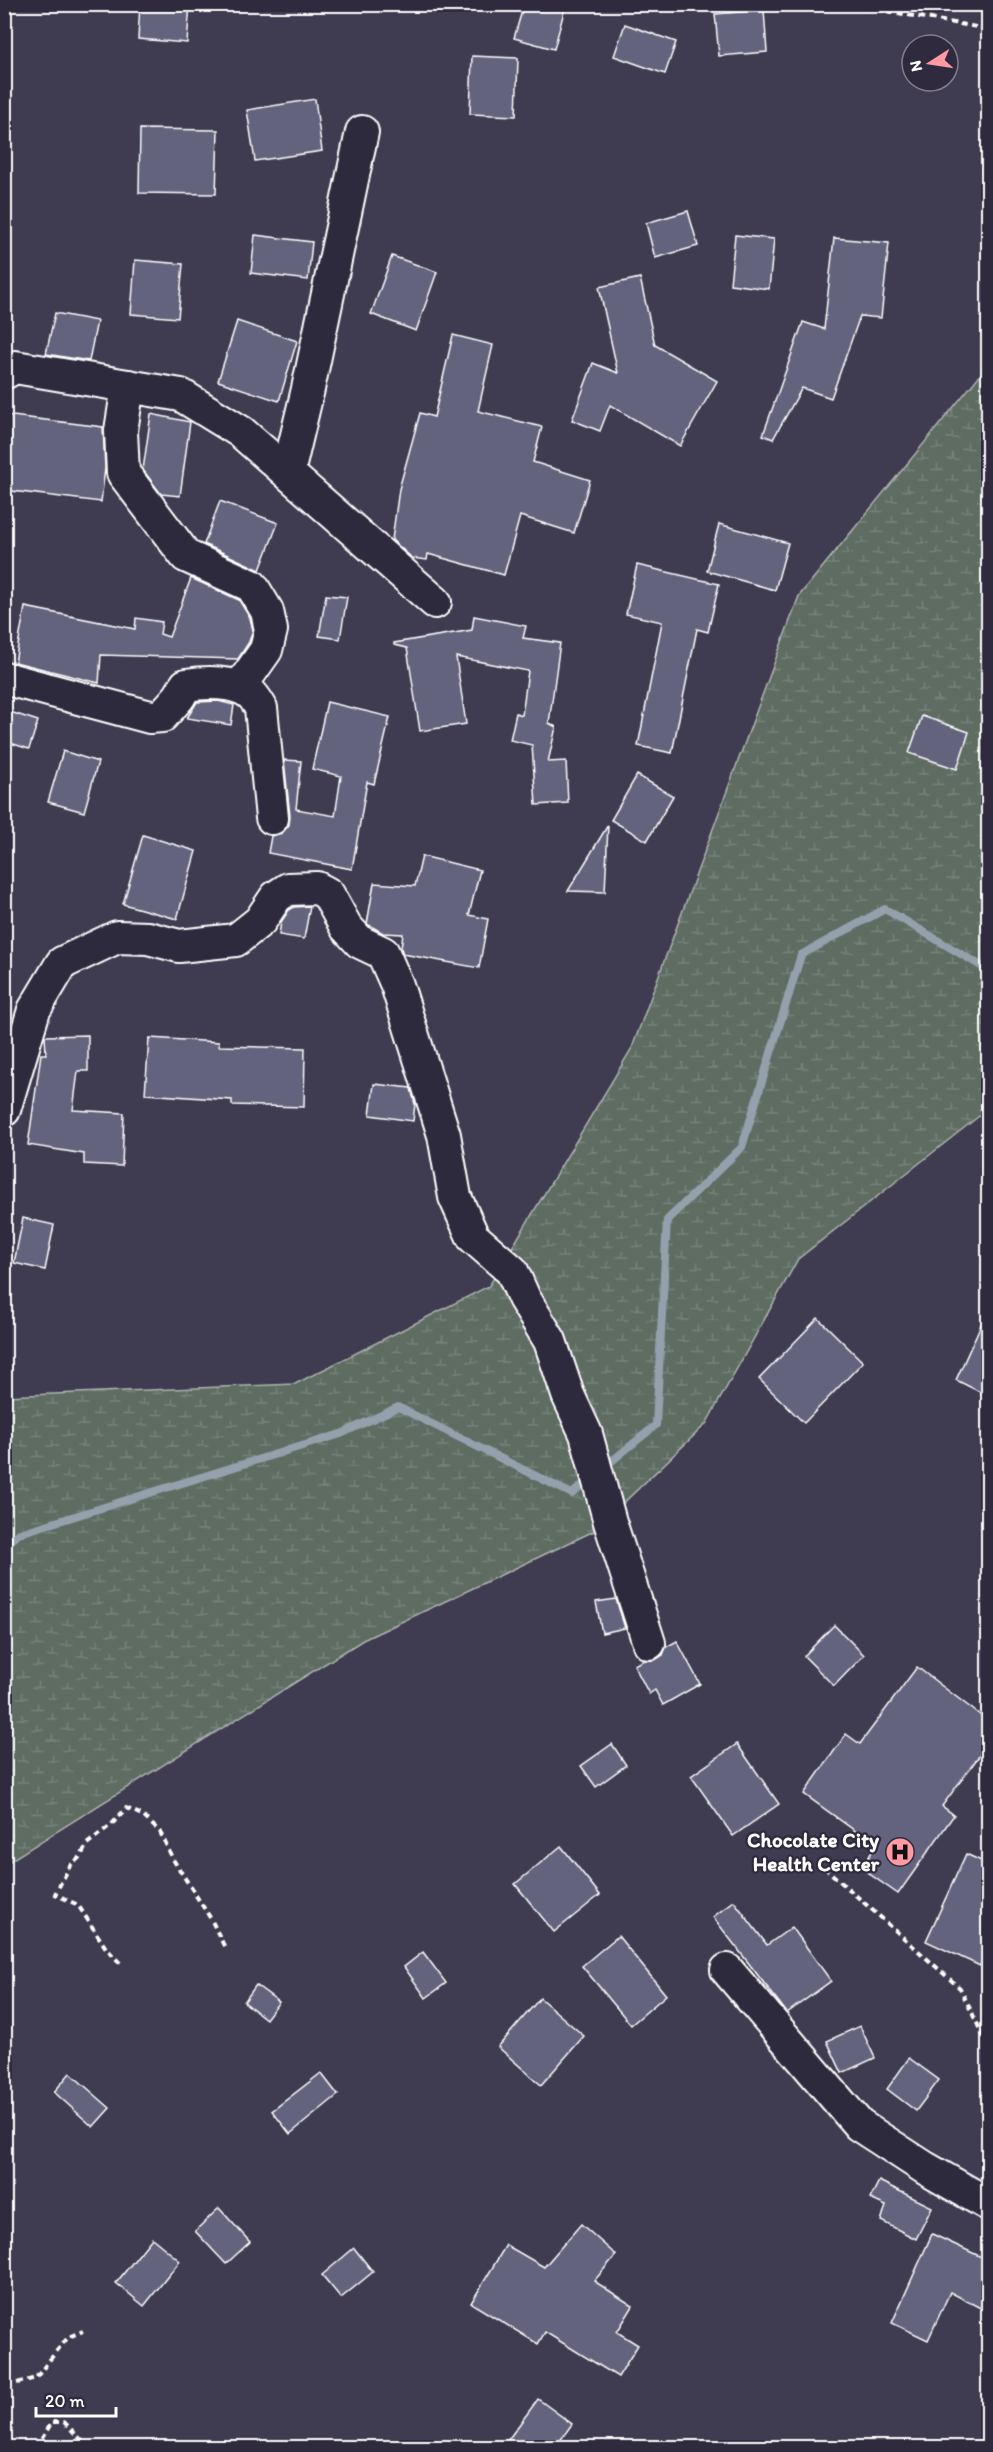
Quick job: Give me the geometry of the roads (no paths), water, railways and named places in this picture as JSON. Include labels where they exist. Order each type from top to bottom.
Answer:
[{"type":"street","points":[[288,473],[363,132]]},
{"type":"street","points":[[8,362],[181,395],[241,432],[435,602]]},
{"type":"street","points":[[128,386],[121,430],[123,473],[186,556],[252,586],[267,611],[271,630],[266,650],[240,687]]},
{"type":"street","points":[[4,678],[150,717],[162,716],[179,697],[186,685],[201,682],[240,687],[253,694],[261,708],[272,818]]},
{"type":"street","points":[[4,1110],[34,1010],[62,963],[117,938],[148,938],[179,946],[236,940],[260,921],[276,897],[288,889],[318,888],[328,894],[346,927],[360,942],[383,953],[398,985],[444,1135],[455,1197],[474,1237],[512,1271],[524,1298],[550,1341],[568,1395],[586,1434],[610,1522],[649,1643]]},
{"type":"street","points":[[727,1970],[859,2125],[925,2168],[988,2204]]},
{"type":"waterway","points":[[602,1469],[656,1425],[667,1220],[742,1147],[801,955],[885,909],[988,970]]},
{"type":"waterway","points":[[4,1545],[20,1533],[341,1434],[398,1407],[572,1494],[592,1477]]},
{"type":"place","name":"Chocolate City Health Center","points":[[900,1852]]}]
